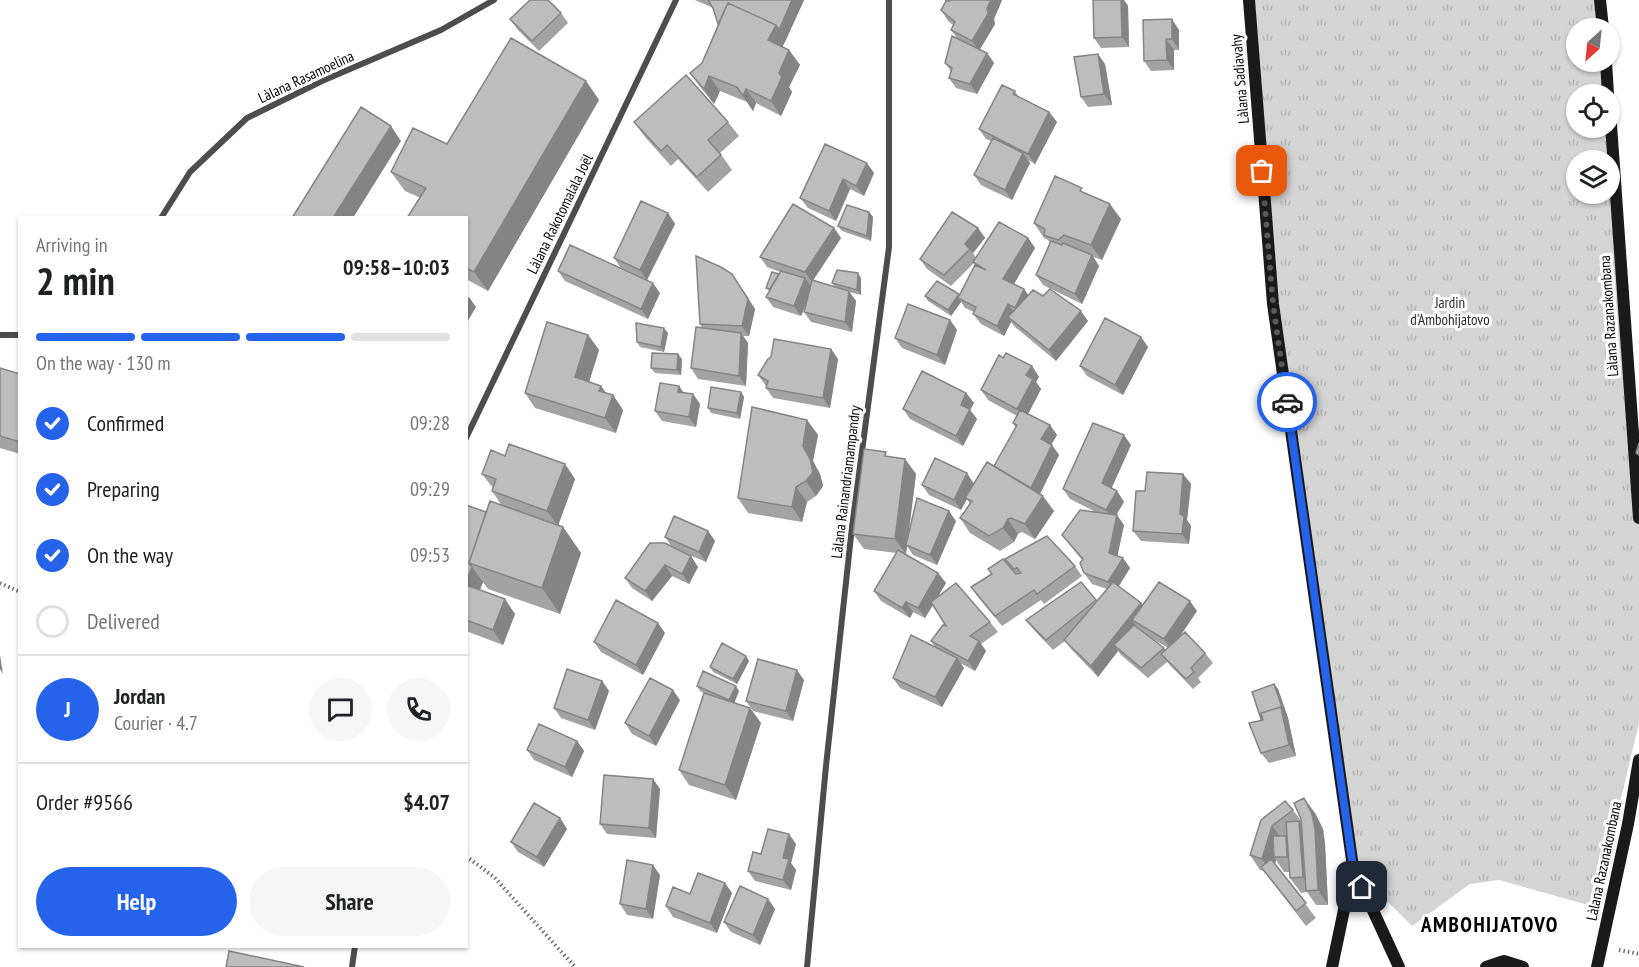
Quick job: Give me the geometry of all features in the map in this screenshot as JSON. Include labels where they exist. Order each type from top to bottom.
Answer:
[{"type":"main road","name":"Làlana Sadiavahy","points":[[1249,0],[1273,304],[1353,867],[1400,967]]},
{"type":"main road","points":[[1600,0],[1602,18]]},
{"type":"main road","name":"Làlana Razanakombana","points":[[1612,138],[1639,518]]},
{"type":"main road","name":"Làlana Razanakombana","points":[[1598,967],[1639,760]]},
{"type":"main road","points":[[1332,967],[1353,867]]},
{"type":"main road","points":[[1486,967],[1504,962],[1523,967]]},
{"type":"street","name":"Làlana Rasamoelina","points":[[162,216],[190,172],[247,118],[322,81],[441,30],[494,0]]},
{"type":"street","name":"Làlana Rakotomalala Joël","points":[[468,434],[676,0]]},
{"type":"street","name":"Làlana Rainandriamampandry","points":[[807,967],[852,527],[889,247],[889,0]]},
{"type":"street","points":[[0,335],[18,335]]},
{"type":"street","points":[[352,967],[356,948]]},
{"type":"path","points":[[0,584],[18,591]]},
{"type":"path","points":[[468,858],[494,877],[575,967]]},
{"type":"green space","name":"Jardin d'Ambohijatovo","points":[[1249,0],[1600,0],[1602,18],[1566,18],[1566,72],[1607,72],[1607,84],[1566,84],[1566,138],[1611,138],[1612,150],[1566,150],[1566,204],[1616,204],[1639,518],[1639,723],[1595,907],[1499,880],[1470,884],[1412,926],[1353,867],[1280,353]]},
{"type":"building","points":[[530,0],[548,0],[561,13],[532,41],[510,19]]},
{"type":"building","points":[[708,0],[792,0],[779,30],[776,25],[728,3],[718,24]]},
{"type":"building","points":[[949,0],[991,0],[987,8],[988,14],[972,41],[951,30],[955,22],[941,10]]},
{"type":"building","points":[[1093,0],[1121,0],[1122,37],[1094,38]]},
{"type":"building","points":[[728,3],[776,25],[768,40],[789,50],[779,73],[782,77],[771,101],[746,89],[743,96],[737,87],[709,76],[704,89],[690,73],[702,63]]},
{"type":"building","points":[[1172,19],[1172,39],[1166,39],[1167,60],[1144,61],[1143,20]]},
{"type":"building","points":[[952,36],[987,53],[970,84],[949,78],[952,68],[945,63]]},
{"type":"building","points":[[511,38],[586,81],[474,272],[468,269],[468,216],[408,216],[426,188],[391,172],[413,128],[447,144]]},
{"type":"building","points":[[1098,54],[1104,94],[1081,97],[1074,57]]},
{"type":"building","points":[[686,75],[728,122],[708,140],[721,155],[697,177],[667,145],[661,151],[634,122]]},
{"type":"building","points":[[1002,85],[1015,91],[1013,94],[1049,112],[1028,154],[979,129]]},
{"type":"building","points":[[361,107],[391,126],[334,216],[293,216]]},
{"type":"building","points":[[993,138],[1023,153],[1005,190],[974,175]]},
{"type":"building","points":[[825,144],[867,163],[856,186],[843,179],[829,211],[800,198]]},
{"type":"building","points":[[1055,176],[1082,188],[1080,191],[1110,204],[1091,245],[1064,235],[1058,240],[1044,235],[1045,229],[1034,223]]},
{"type":"building","points":[[641,201],[668,213],[640,270],[614,258]]},
{"type":"building","points":[[793,204],[834,228],[805,272],[760,257]]},
{"type":"building","points":[[847,205],[869,212],[867,236],[838,226]]},
{"type":"building","points":[[952,212],[978,228],[965,244],[970,249],[944,275],[920,259]]},
{"type":"building","points":[[999,222],[1028,238],[1003,279],[1024,289],[1015,308],[1008,304],[997,326],[973,314],[976,307],[958,298],[975,265],[986,270],[973,262]]},
{"type":"building","points":[[1051,241],[1062,245],[1063,243],[1092,255],[1075,294],[1036,275]]},
{"type":"building","points":[[570,245],[653,283],[641,309],[558,271]]},
{"type":"building","points":[[696,256],[732,274],[748,299],[742,326],[700,324]]},
{"type":"building","points":[[837,270],[858,273],[857,290],[832,283]]},
{"type":"building","points":[[781,271],[805,278],[794,306],[766,297]]},
{"type":"building","points":[[772,272],[779,274],[770,289],[766,288]]},
{"type":"building","points":[[812,280],[849,291],[845,322],[804,312]]},
{"type":"building","points":[[937,281],[959,294],[948,310],[925,296]]},
{"type":"building","points":[[1050,289],[1081,311],[1049,350],[1008,317],[1033,290],[1043,296]]},
{"type":"building","points":[[908,304],[950,320],[937,355],[895,338]]},
{"type":"building","points":[[1105,318],[1141,337],[1115,385],[1080,366]]},
{"type":"building","points":[[547,322],[588,335],[575,377],[601,386],[599,391],[613,395],[605,418],[525,393]]},
{"type":"building","points":[[636,323],[664,328],[661,347],[637,342]]},
{"type":"building","points":[[696,327],[741,333],[739,376],[691,368]]},
{"type":"building","points":[[774,339],[831,349],[823,398],[766,388],[768,381],[758,375],[771,357]]},
{"type":"building","points":[[652,353],[678,354],[677,370],[651,368]]},
{"type":"building","points":[[1006,353],[1032,366],[1026,375],[1033,379],[1017,409],[981,390],[999,355],[1003,358]]},
{"type":"building","points":[[0,368],[18,373],[18,441],[0,436]]},
{"type":"building","points":[[922,371],[966,393],[961,405],[970,409],[956,436],[903,409]]},
{"type":"building","points":[[660,383],[679,386],[678,392],[693,394],[689,417],[655,411]]},
{"type":"building","points":[[711,387],[741,392],[737,413],[708,408]]},
{"type":"building","points":[[752,407],[807,420],[803,446],[810,459],[813,472],[806,481],[796,487],[792,507],[738,498]]},
{"type":"building","points":[[1020,410],[1050,425],[1041,439],[1052,445],[1031,488],[994,466],[1017,425],[1013,423]]},
{"type":"building","points":[[1093,423],[1124,435],[1102,483],[1117,491],[1106,510],[1063,489]]},
{"type":"building","points":[[509,444],[565,464],[547,511],[492,491],[496,479],[482,474],[491,450],[505,456]]},
{"type":"building","points":[[864,449],[886,452],[885,456],[905,459],[895,539],[853,534]]},
{"type":"building","points":[[935,458],[967,473],[954,500],[922,485]]},
{"type":"building","points":[[987,462],[1043,496],[1025,524],[1011,518],[1008,519],[1003,528],[989,536],[960,518],[972,501],[965,498]]},
{"type":"building","points":[[1147,472],[1183,474],[1180,514],[1184,516],[1182,534],[1133,531],[1136,491],[1145,491]]},
{"type":"building","points":[[917,498],[949,511],[930,555],[906,545]]},
{"type":"building","points":[[490,501],[563,527],[542,588],[469,563]]},
{"type":"building","points":[[468,506],[486,512],[469,563],[472,567],[468,577]]},
{"type":"building","points":[[1080,510],[1117,515],[1109,553],[1123,558],[1108,582],[1084,573],[1080,563],[1083,559],[1062,535]]},
{"type":"building","points":[[674,516],[708,531],[699,552],[665,537]]},
{"type":"building","points":[[1047,536],[1075,566],[1037,594],[1034,590],[995,616],[971,587],[992,574],[988,569],[1003,559],[1016,574],[1021,573],[1005,559]]},
{"type":"building","points":[[650,543],[665,543],[691,556],[682,574],[665,565],[645,591],[625,578]]},
{"type":"building","points":[[898,550],[938,573],[918,608],[906,602],[902,608],[874,591]]},
{"type":"building","points":[[1081,582],[1096,600],[1046,640],[1026,620]]},
{"type":"building","points":[[1113,582],[1141,603],[1091,666],[1064,640]]},
{"type":"building","points":[[1159,582],[1190,601],[1164,639],[1132,620]]},
{"type":"building","points":[[956,583],[990,622],[970,636],[979,641],[968,661],[931,641],[943,625],[946,626],[931,602]]},
{"type":"building","points":[[468,586],[505,599],[493,630],[468,621]]},
{"type":"building","points":[[616,600],[658,623],[636,665],[594,642]]},
{"type":"building","points":[[1134,625],[1164,648],[1141,668],[1114,645]]},
{"type":"building","points":[[1185,632],[1205,653],[1191,668],[1194,672],[1186,679],[1161,654]]},
{"type":"building","points":[[911,635],[957,658],[935,697],[893,678]]},
{"type":"building","points":[[722,643],[746,656],[733,679],[710,667]]},
{"type":"building","points":[[758,659],[797,670],[786,711],[746,701]]},
{"type":"building","points":[[567,669],[602,681],[588,720],[554,708]]},
{"type":"building","points":[[703,671],[736,686],[729,700],[697,686]]},
{"type":"building","points":[[650,678],[673,690],[649,736],[625,723]]},
{"type":"building","points":[[1274,684],[1283,710],[1281,707],[1261,713],[1261,719],[1252,692]]},
{"type":"building","points":[[704,693],[750,708],[725,785],[679,770]]},
{"type":"building","points":[[1281,707],[1289,745],[1261,753],[1249,723],[1263,720],[1261,713]]},
{"type":"building","points":[[539,724],[577,741],[565,767],[527,750]]},
{"type":"building","points":[[604,775],[653,779],[649,828],[600,824]]},
{"type":"building","points":[[1304,798],[1312,814],[1315,829],[1318,890],[1306,891],[1301,819],[1294,803]]},
{"type":"building","points":[[1285,801],[1293,810],[1272,826],[1262,859],[1250,855],[1261,820]]},
{"type":"building","points":[[534,803],[560,818],[537,857],[511,842]]},
{"type":"building","points":[[1299,821],[1303,877],[1290,878],[1286,822]]},
{"type":"building","points":[[768,829],[789,834],[783,858],[789,859],[783,880],[748,871],[753,852],[761,854]]},
{"type":"building","points":[[1273,836],[1286,836],[1287,857],[1274,857]]},
{"type":"building","points":[[1271,859],[1306,903],[1296,911],[1261,867]]},
{"type":"building","points":[[627,860],[653,865],[646,909],[620,904]]},
{"type":"building","points":[[698,873],[725,883],[710,923],[666,906],[673,887],[690,894]]},
{"type":"building","points":[[740,886],[768,899],[753,935],[724,922]]},
{"type":"building","points":[[229,951],[304,967],[226,967]]},
{"type":"way so far","points":[[1262,171],[1273,304],[1287,402]]},
{"type":"district","name":"AMBOHIJATOVO","points":[[1490,925]]},
{"type":"route","points":[[1287,402],[1353,867],[1362,887]]}]
